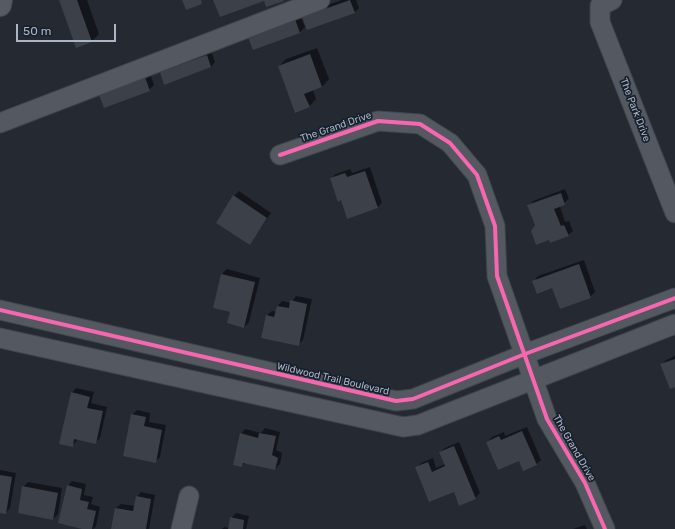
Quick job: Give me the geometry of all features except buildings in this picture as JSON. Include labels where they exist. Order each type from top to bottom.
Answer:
[{"type":"main road","points":[[0,5],[1,0]]},
{"type":"street","points":[[0,123],[320,0]]},
{"type":"street","name":"The Park Drive","points":[[606,3],[600,22],[675,213]]},
{"type":"street","name":"The Grand Drive","points":[[280,155],[378,121],[420,124],[450,143],[477,175],[495,226],[497,276],[547,419],[585,483],[605,529]]},
{"type":"street","name":"Wildwood Trail Boulevard","points":[[0,310],[396,401],[413,399],[525,354],[675,298]]},
{"type":"street","points":[[0,338],[403,427],[418,425],[675,324]]},
{"type":"street","points":[[127,366],[134,341]]},
{"type":"street","points":[[320,409],[326,385]]},
{"type":"street","points":[[181,529],[189,496]]},
{"type":"cycle path","points":[[280,155],[378,121],[420,124],[450,143],[477,175],[495,226],[497,276],[547,419],[585,483],[605,529]]},
{"type":"cycle path","points":[[0,310],[396,401],[413,399],[525,354],[675,298]]}]
